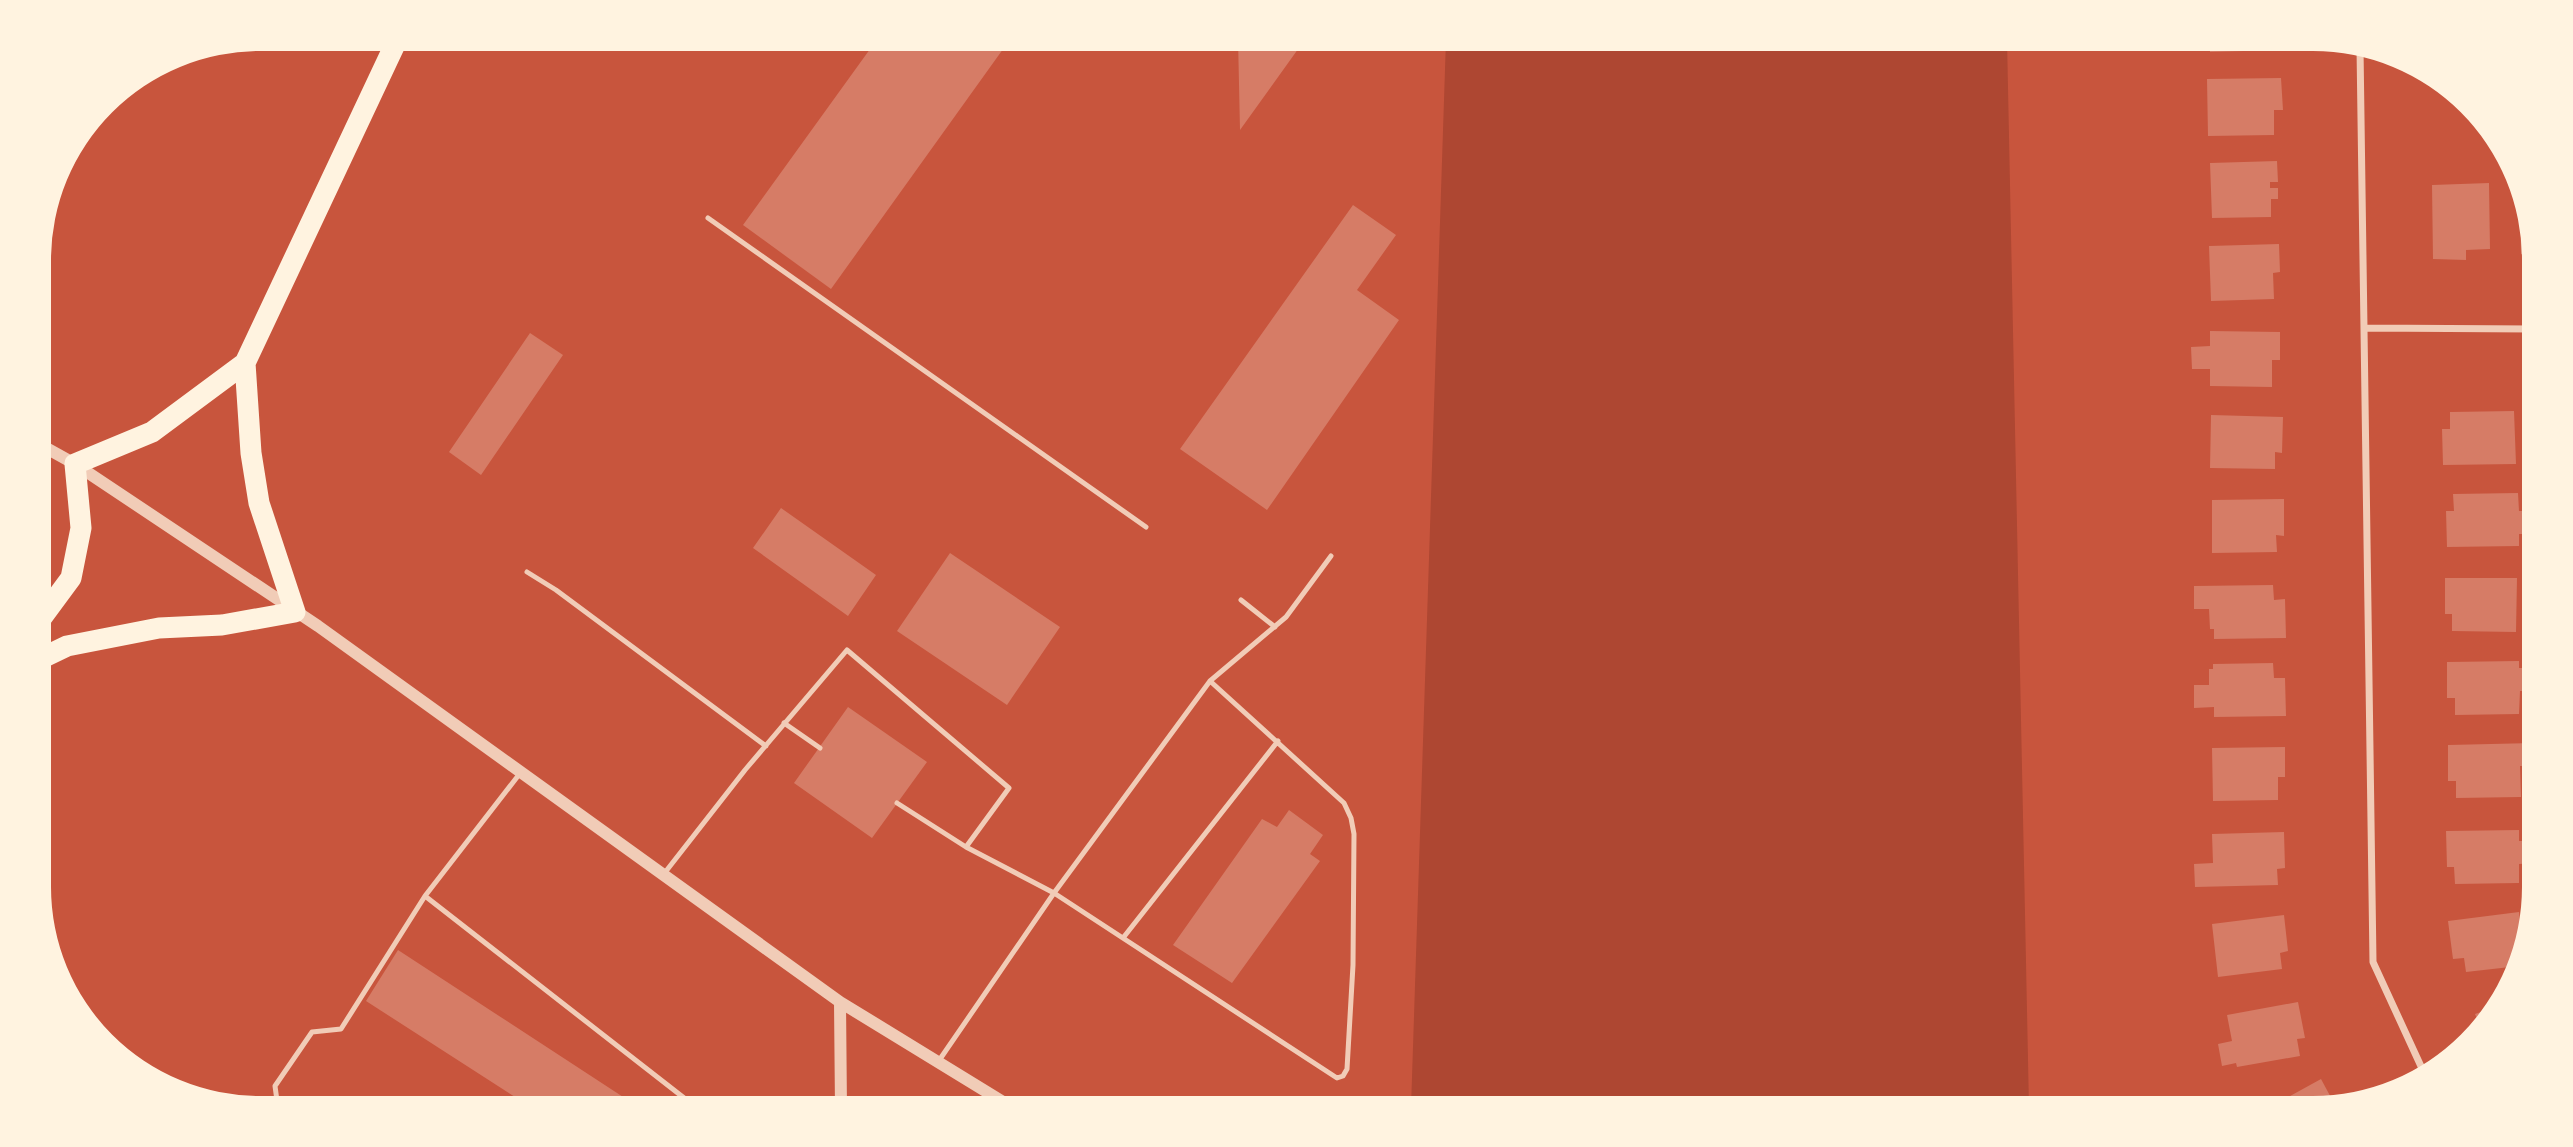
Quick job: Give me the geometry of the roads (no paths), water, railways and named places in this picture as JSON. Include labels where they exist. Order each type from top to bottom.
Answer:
[{"type":"highway","points":[[51,605],[71,578],[81,528],[75,464],[152,432],[245,363],[392,51]]},
{"type":"highway","points":[[51,654],[67,646],[159,628],[222,625],[295,612],[259,503],[251,453],[245,363]]},
{"type":"street","points":[[2360,56],[2374,962],[2421,1066]]},
{"type":"street","points":[[2364,328],[2522,329]]},
{"type":"street","points":[[51,451],[75,464],[295,612],[840,1002],[993,1096]]},
{"type":"street","points":[[840,1002],[841,1096]]},
{"type":"lane","points":[[708,218],[1146,527]]},
{"type":"lane","points":[[938,1062],[1054,893],[1210,681],[1286,617],[1331,556]]},
{"type":"lane","points":[[527,572],[556,590],[766,746]]},
{"type":"lane","points":[[1241,600],[1275,627]]},
{"type":"lane","points":[[663,875],[847,650],[1009,788],[966,847]]},
{"type":"lane","points":[[897,803],[966,847],[1054,893],[1337,1078],[1343,1076],[1347,1069],[1353,965],[1353,826],[1344,803],[1210,681]]},
{"type":"lane","points":[[785,723],[820,748]]},
{"type":"lane","points":[[1124,938],[1278,741]]},
{"type":"lane","points":[[276,1096],[275,1086],[312,1032],[341,1029],[425,896],[521,772]]},
{"type":"lane","points":[[425,896],[681,1096]]}]
